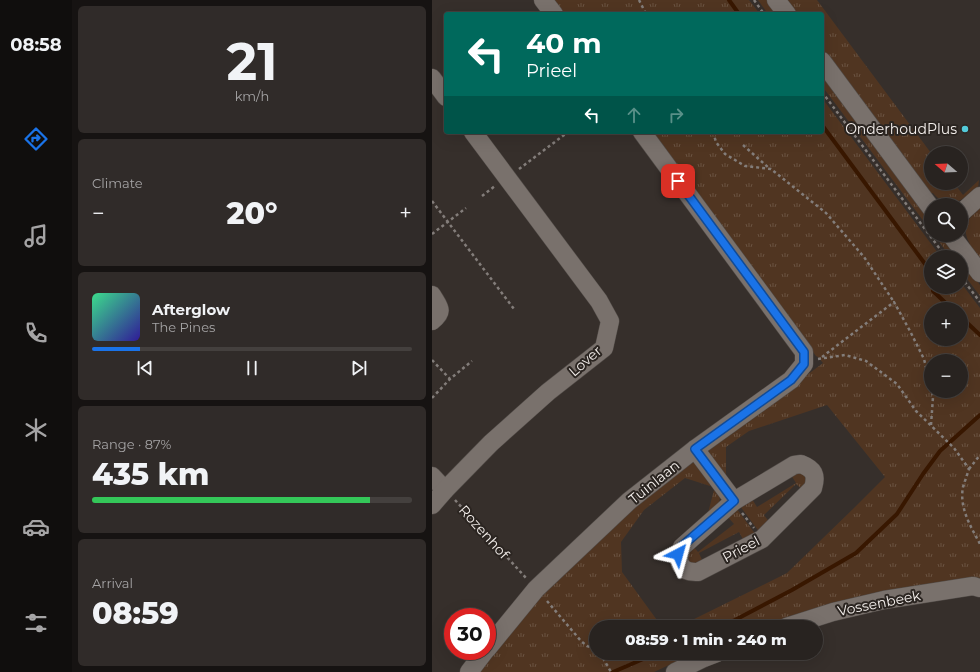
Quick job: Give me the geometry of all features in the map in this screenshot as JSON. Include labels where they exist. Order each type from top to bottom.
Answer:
[{"type":"street","points":[[543,0],[552,12]]},
{"type":"street","points":[[776,0],[785,12]]},
{"type":"street","points":[[824,64],[924,199]]},
{"type":"street","points":[[432,78],[444,93]]},
{"type":"street","name":"Lover","points":[[432,505],[491,443],[548,392],[604,348],[610,321],[599,301],[474,134]]},
{"type":"street","points":[[643,134],[804,352],[804,364]]},
{"type":"street","points":[[968,207],[980,196]]},
{"type":"street","points":[[956,242],[980,273]]},
{"type":"street","points":[[432,295],[440,308],[440,313],[432,321]]},
{"type":"street","name":"Tuinlaan","points":[[496,638],[536,589],[629,502],[695,449],[791,380],[804,364]]},
{"type":"street","points":[[695,449],[734,501]]},
{"type":"street","name":"Prieel","points":[[801,464],[809,467],[814,473],[816,480],[813,488],[762,539],[698,572],[690,572],[683,568],[679,562],[678,554],[682,546],[734,501],[794,465],[801,464]]},
{"type":"street","points":[[432,476],[445,490]]},
{"type":"street","name":"Vossenbeek","points":[[808,620],[833,612],[884,600],[977,587]]},
{"type":"street","name":"Tuinlaan","points":[[469,672],[478,660]]},
{"type":"street","points":[[675,672],[700,660]]},
{"type":"path","points":[[639,0],[645,12]]},
{"type":"path","points":[[754,0],[763,12]]},
{"type":"path","points":[[824,95],[924,227]]},
{"type":"path","points":[[507,178],[565,134]]},
{"type":"path","points":[[714,134],[716,142],[725,154],[745,166],[771,169]]},
{"type":"path","points":[[743,145],[826,213],[864,257],[894,302],[924,359]]},
{"type":"path","points":[[432,201],[514,309]]},
{"type":"path","points":[[432,234],[466,208]]},
{"type":"path","points":[[968,286],[980,302]]},
{"type":"path","points":[[821,358],[894,302]]},
{"type":"path","points":[[804,364],[821,358],[845,355],[866,361],[897,384],[916,411],[954,448],[969,469]]},
{"type":"path","points":[[432,360],[450,380]]},
{"type":"path","points":[[432,398],[472,361]]},
{"type":"path","points":[[931,426],[933,398]]},
{"type":"path","points":[[980,455],[969,469],[963,488],[963,504],[967,520],[980,544]]},
{"type":"path","name":"Rozenhof","points":[[445,490],[564,620],[581,641],[589,647]]},
{"type":"path","points":[[734,501],[762,539]]},
{"type":"path","points":[[605,660],[612,672]]},
{"type":"green space","points":[[552,0],[749,0],[758,12],[561,12]]},
{"type":"green space","points":[[758,0],[767,0],[776,12],[767,12]]},
{"type":"green space","points":[[786,0],[817,0],[926,146],[924,146],[924,186],[824,52],[824,12],[795,12]]},
{"type":"green space","points":[[824,77],[924,211],[924,222],[824,89]]},
{"type":"green space","points":[[824,101],[924,234],[924,242],[930,242],[936,250],[924,250],[924,294],[968,294],[968,292],[980,308],[980,583],[780,620],[692,620],[787,573],[885,477],[827,405],[749,431],[726,447],[726,475],[708,453],[708,450],[823,363],[651,134],[824,134]]},
{"type":"green space","points":[[979,180],[978,188],[968,198],[938,198],[933,193],[930,194],[927,190],[959,190],[963,195]]},
{"type":"green space","points":[[980,207],[980,261],[968,245],[970,244],[968,240],[968,221]]},
{"type":"green space","points":[[947,242],[953,250],[945,250],[940,243]]},
{"type":"green space","points":[[968,269],[980,285],[980,296],[968,280]]},
{"type":"green space","points":[[693,462],[696,463],[711,483],[710,486],[685,478],[644,510],[621,542],[622,572],[657,620],[589,620],[589,660],[680,660],[654,672],[480,672],[489,660],[496,660],[496,651],[518,622],[540,597],[629,510]]},
{"type":"green space","points":[[799,471],[809,476],[804,491],[796,484],[764,515],[770,523],[760,533],[740,506],[752,499],[757,507],[796,483],[791,475]]},
{"type":"green space","points":[[714,490],[720,496],[719,504],[708,513]]},
{"type":"green space","points":[[737,509],[756,535],[744,541],[739,532],[699,553],[703,562],[697,565],[688,563],[685,551],[692,545],[698,552],[734,524],[727,516]]},
{"type":"waterway","points":[[729,0],[738,12]]},
{"type":"waterway","points":[[824,128],[924,263]]},
{"type":"waterway","points":[[936,294],[945,302]]},
{"type":"waterway","points":[[968,324],[980,335]]},
{"type":"waterway","points":[[735,620],[792,590],[856,553],[897,514],[940,451],[980,415]]},
{"type":"waterway","points":[[613,672],[641,660]]},
{"type":"place","name":"OnderhoudPlus","points":[[965,129]]},
{"type":"route","points":[[678,181],[804,352],[804,364],[791,380],[695,449],[734,501],[682,546],[678,554]]}]
